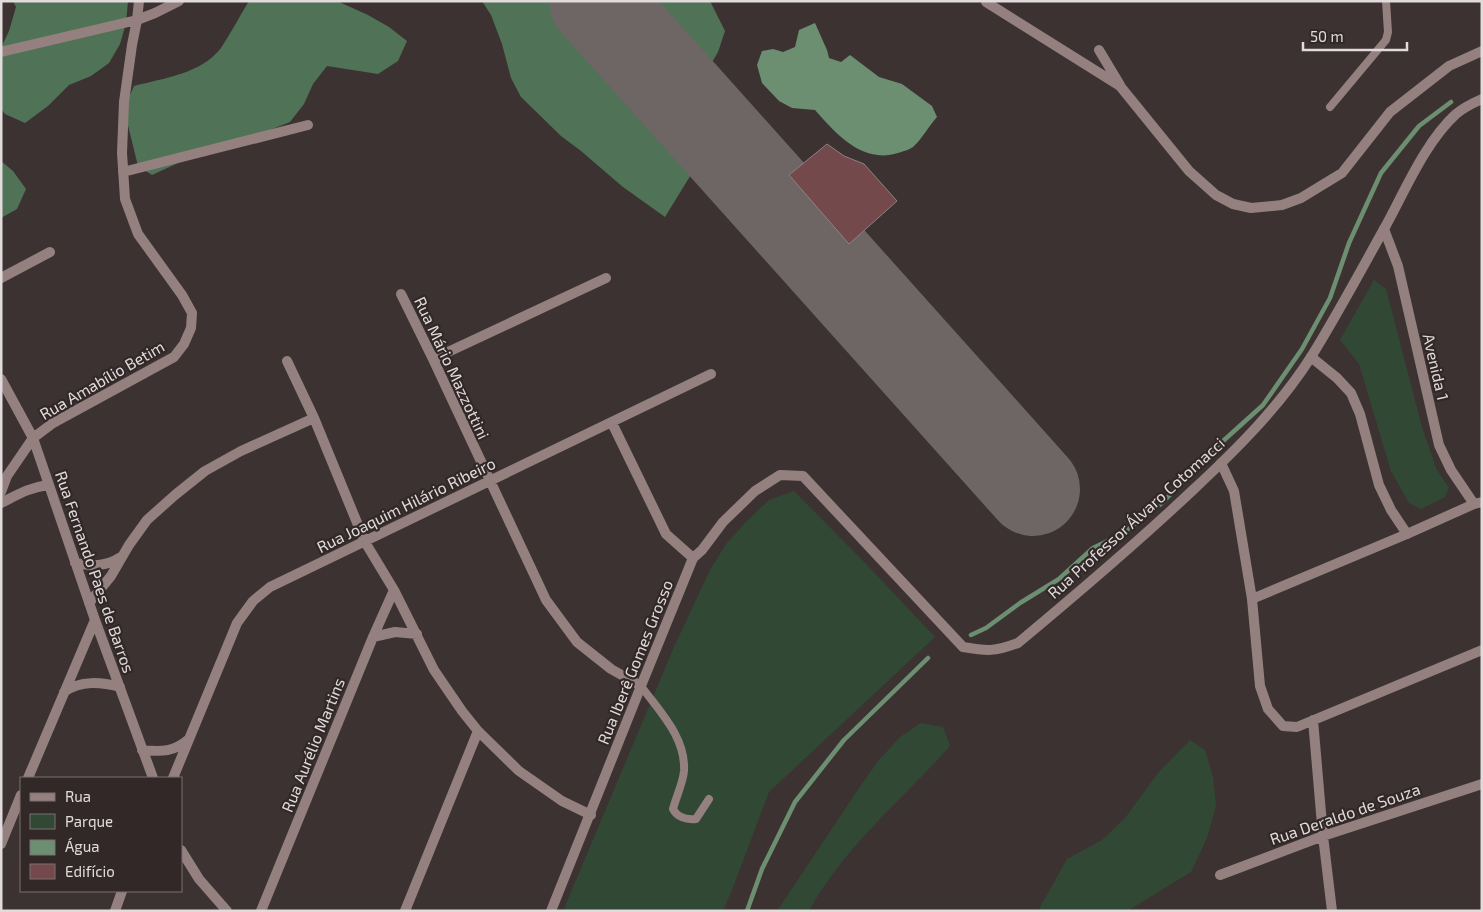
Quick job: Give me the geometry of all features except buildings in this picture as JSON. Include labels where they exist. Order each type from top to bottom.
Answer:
[{"type":"street","name":"Rua Amabílio Betim","points":[[1,492],[7,476],[33,438],[53,423],[174,357],[184,344],[191,328],[192,313],[182,295],[138,234],[124,199],[122,153],[124,102],[139,1]]},
{"type":"street","points":[[1,52],[137,20],[156,13],[178,1]]},
{"type":"street","points":[[986,2],[1120,86]]},
{"type":"street","points":[[1100,50],[1120,86],[1190,171],[1216,195],[1233,204],[1252,208],[1282,205],[1301,198],[1342,173],[1390,112],[1450,66],[1482,51]]},
{"type":"street","name":"Rua Professor Álvaro Cotomacci","points":[[803,476],[963,647],[989,651],[1018,643],[1108,568],[1164,518],[1255,428],[1286,392],[1311,357],[1420,162],[1438,134],[1456,113],[1482,99]]},
{"type":"street","points":[[123,172],[308,125]]},
{"type":"street","name":"Avenida 1","points":[[1384,229],[1398,266],[1439,445],[1451,470],[1478,503]]},
{"type":"street","points":[[1,278],[50,252]]},
{"type":"street","points":[[433,360],[606,278]]},
{"type":"street","name":"Rua Mário Mazzottini","points":[[401,294],[546,600],[577,642],[611,669],[641,686]]},
{"type":"street","points":[[1311,357],[1351,392],[1360,414],[1379,485],[1391,510],[1407,534]]},
{"type":"street","points":[[286,361],[314,418],[365,542],[394,590],[434,670],[478,731],[519,771],[562,801],[591,815]]},
{"type":"street","name":"Rua Joaquim Hilário Ribeiro","points":[[173,777],[237,623],[252,601],[270,587],[711,374]]},
{"type":"street","name":"Rua Fernando Paes de Barros","points":[[1,379],[33,438],[75,563],[152,777]]},
{"type":"street","points":[[89,603],[111,576],[128,545],[147,520],[205,471],[241,451],[314,418]]},
{"type":"street","points":[[612,423],[666,534],[693,558]]},
{"type":"street","points":[[1221,463],[1234,491],[1252,599],[1260,686],[1268,709],[1283,726],[1297,727],[1482,650]]},
{"type":"street","name":"Rua Iberê Gomes Grosso","points":[[552,911],[693,558],[702,550],[723,522],[755,491],[780,476],[803,476]]},
{"type":"street","points":[[1,503],[22,491],[48,485]]},
{"type":"street","points":[[1252,599],[1478,503]]},
{"type":"street","points":[[75,563],[100,566],[112,563],[124,555]]},
{"type":"street","name":"Rua Aurélio Martins","points":[[261,911],[372,637],[394,590]]},
{"type":"street","points":[[28,777],[95,620]]},
{"type":"street","points":[[372,637],[395,632],[417,634]]},
{"type":"street","points":[[64,692],[70,687],[83,683],[100,682],[120,687]]},
{"type":"street","points":[[1312,720],[1332,911]]},
{"type":"street","points":[[405,911],[478,731]]},
{"type":"street","points":[[142,750],[169,751],[190,738]]},
{"type":"street","name":"Rua Deraldo de Souza","points":[[1220,875],[1323,836],[1482,784]]},
{"type":"street","points":[[1,843],[20,797]]},
{"type":"street","points":[[182,852],[199,879],[227,911]]},
{"type":"street","points":[[115,911],[122,892]]},
{"type":"lane","points":[[1330,107],[1386,40],[1388,32],[1386,1]]},
{"type":"lane","name":"Rua Mário Mazzottini","points":[[641,686],[674,732],[683,751],[684,772],[673,809],[676,815],[688,820],[696,819],[709,799]]},
{"type":"green space","points":[[1374,280],[1386,289],[1422,427],[1436,468],[1449,488],[1445,497],[1421,509],[1409,503],[1391,471],[1359,364],[1340,340]]},
{"type":"green space","points":[[794,491],[935,637],[769,792],[723,911],[563,911],[674,647],[710,570],[726,544],[769,500]]},
{"type":"green space","points":[[921,723],[943,727],[950,746],[856,845],[823,888],[809,911],[777,911],[879,760],[900,737]]},
{"type":"green space","points":[[1190,740],[1205,750],[1213,777],[1216,806],[1207,838],[1191,872],[1127,911],[1038,911],[1067,859],[1102,840],[1125,818],[1158,773]]},
{"type":"shaded area","points":[[13,1],[128,1],[126,23],[120,44],[109,63],[91,76],[69,85],[48,106],[25,123],[5,114],[1,109],[1,48],[9,31],[16,7]]},
{"type":"shaded area","points":[[249,1],[337,1],[389,27],[407,41],[398,61],[378,74],[327,66],[313,84],[304,104],[290,122],[229,146],[202,152],[152,175],[138,166],[124,109],[134,86],[181,74],[213,57],[221,48]]},
{"type":"shaded area","points":[[482,1],[590,1],[658,73],[671,91],[701,153],[692,173],[665,217],[623,187],[561,136],[521,97],[511,78],[502,44],[491,15]]},
{"type":"shaded area","points":[[638,1],[710,1],[725,31],[718,52],[707,71],[688,60]]},
{"type":"shaded area","points":[[1,161],[13,171],[26,189],[17,209],[1,218]]},
{"type":"water","points":[[815,23],[829,58],[841,62],[850,55],[879,77],[902,84],[932,106],[937,117],[913,147],[898,153],[885,155],[862,151],[832,129],[815,110],[792,108],[779,101],[762,83],[757,65],[762,51],[773,49],[783,52],[795,47],[799,30]]},
{"type":"waterway","points":[[971,635],[986,628],[1020,603],[1059,579],[1093,548],[1120,535],[1162,503],[1212,451],[1263,405],[1302,349],[1330,298],[1349,243],[1381,173],[1419,126],[1451,102]]},
{"type":"waterway","points":[[747,911],[762,869],[795,802],[844,740],[928,658]]},
{"type":"runway","points":[[596,1],[1033,489]]}]
